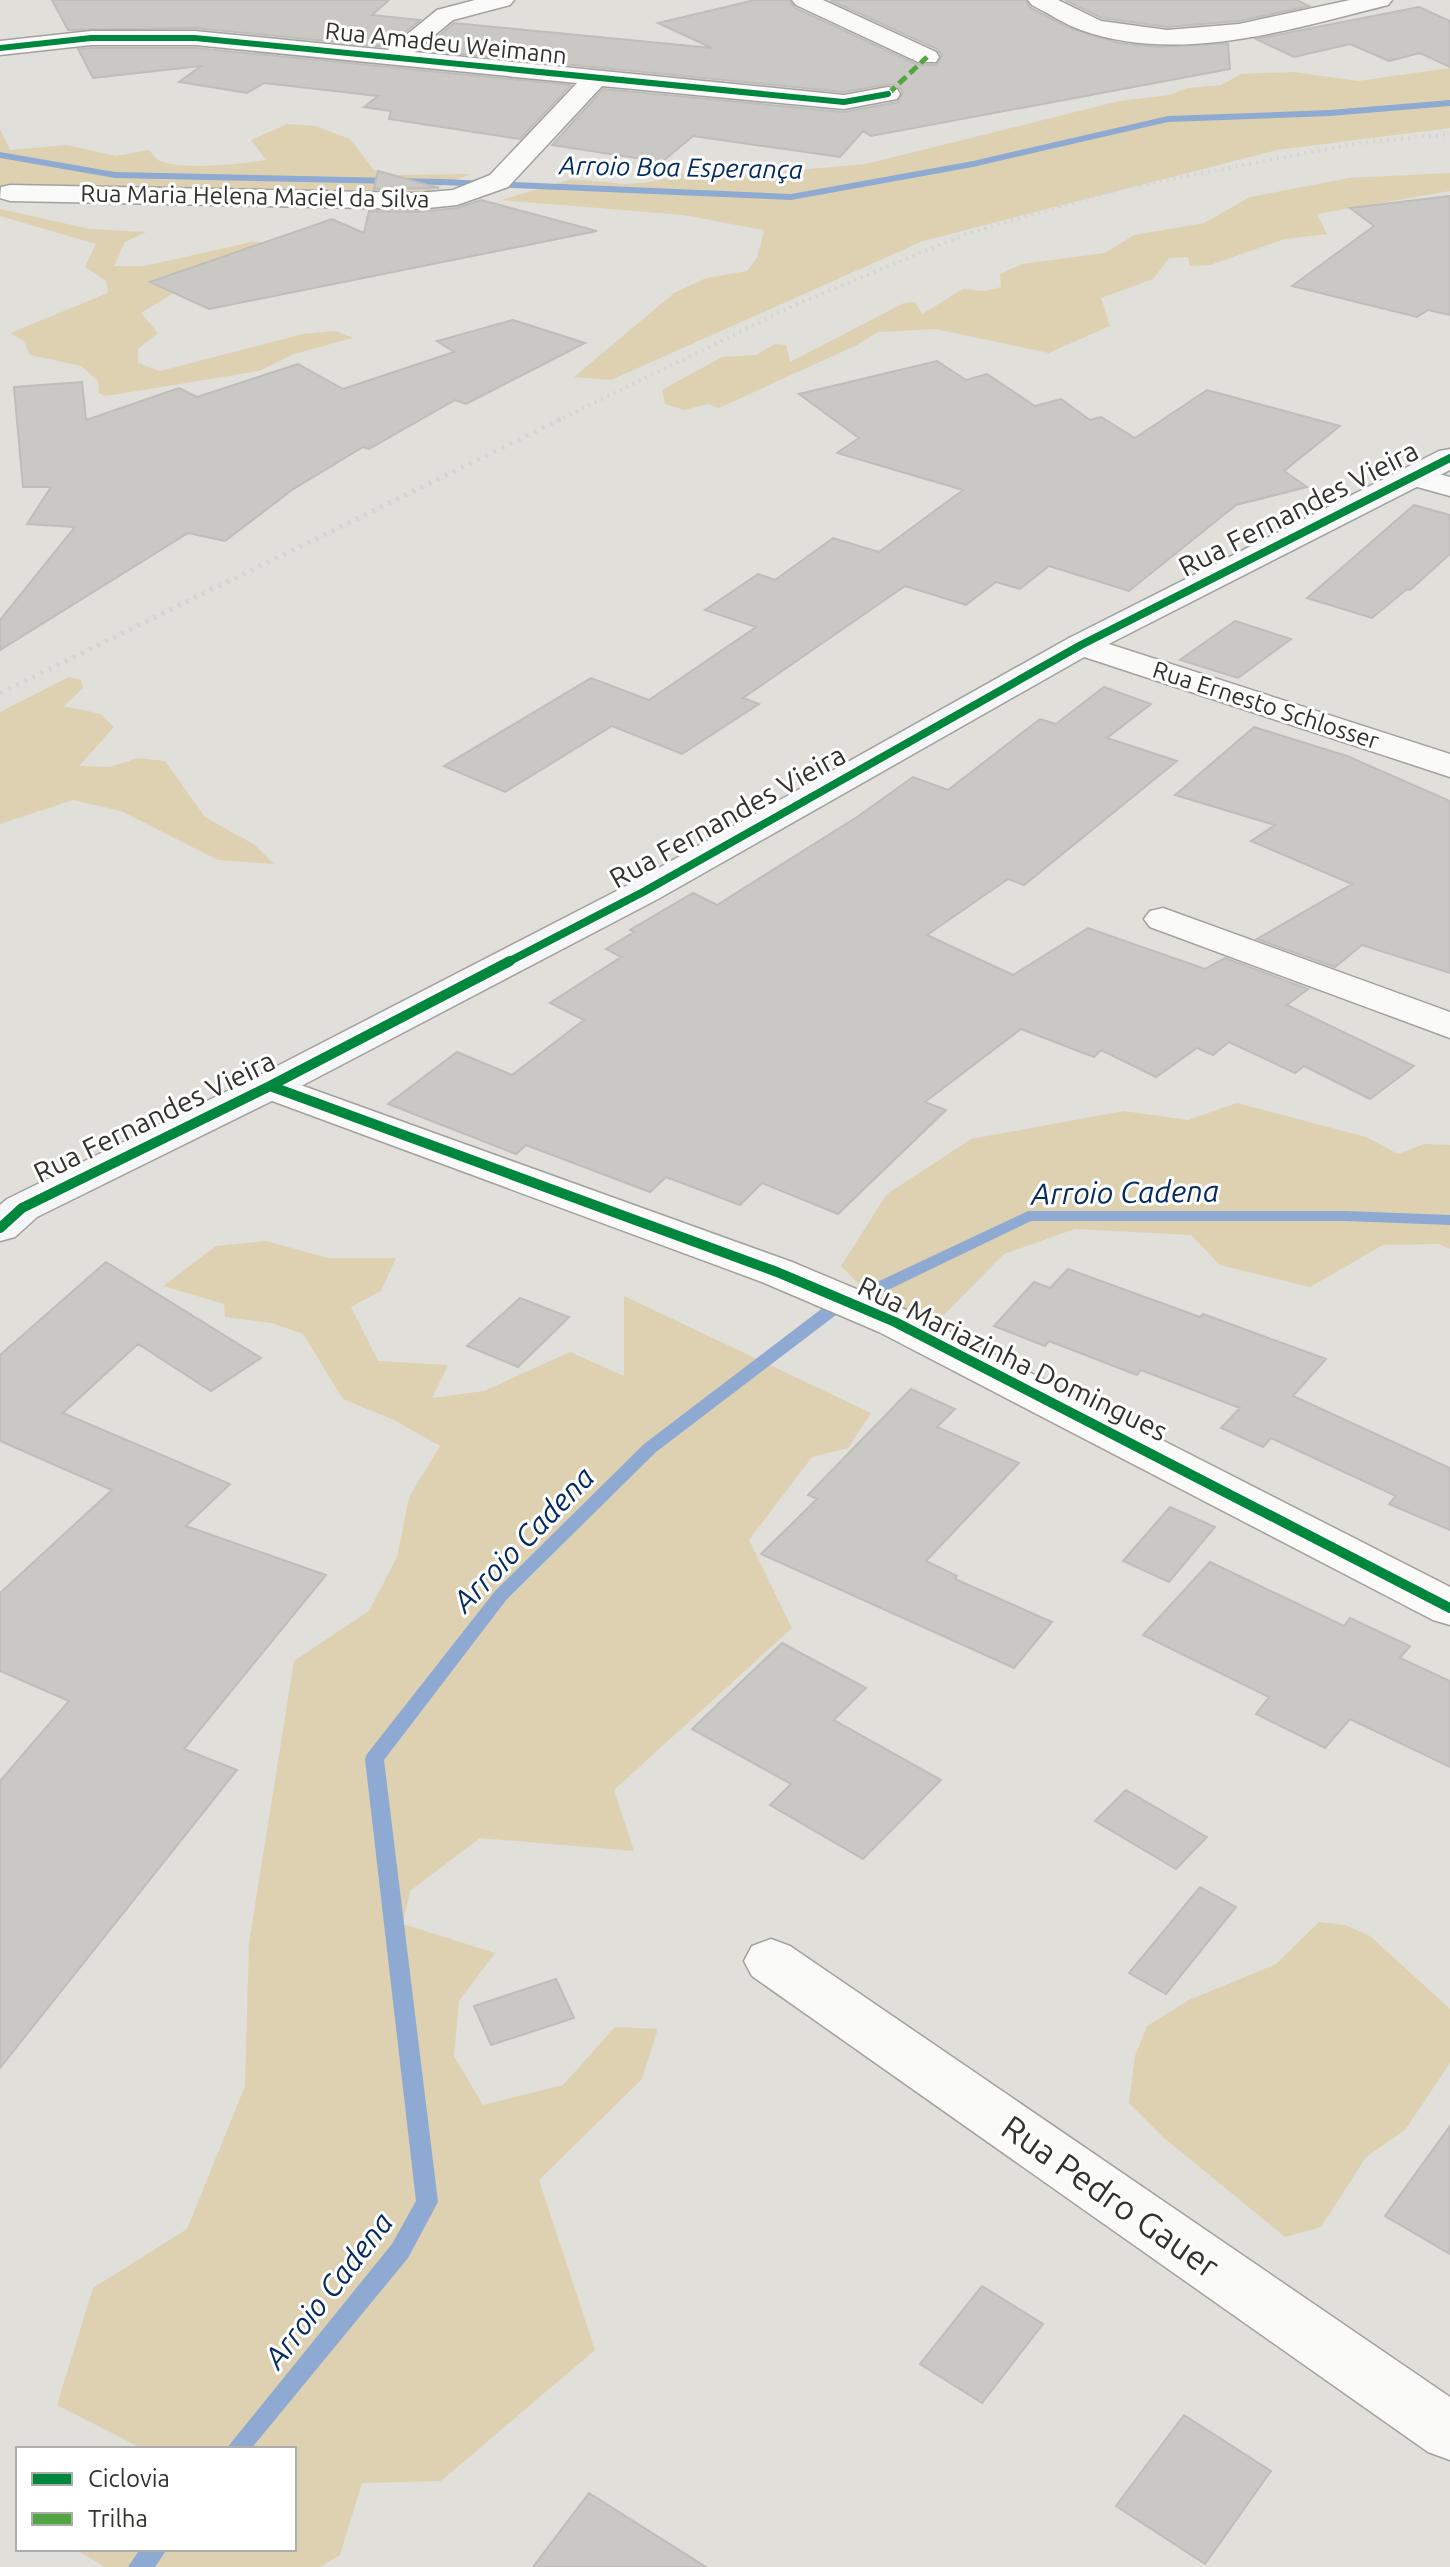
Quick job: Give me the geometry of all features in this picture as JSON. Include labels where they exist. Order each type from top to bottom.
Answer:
[{"type":"street","points":[[393,58],[445,15],[502,0]]},
{"type":"street","points":[[804,0],[927,57]]},
{"type":"street","points":[[1040,0],[1092,26],[1146,38],[1225,35],[1380,0]]},
{"type":"street","name":"Rua Amadeu Weimann","points":[[0,48],[91,38],[195,38],[844,102],[888,94]]},
{"type":"street","name":"Rua Maria Helena Maciel da Silva","points":[[10,193],[418,201],[457,197],[495,184],[596,78]]},
{"type":"street","name":"Rua Fernandes Vieira","points":[[7,1212],[270,1086],[645,891],[1081,645],[1450,458]]},
{"type":"street","points":[[1414,476],[1450,487]]},
{"type":"street","name":"Rua Ernesto Schlosser","points":[[1081,645],[1450,766]]},
{"type":"street","points":[[1163,919],[1450,1026]]},
{"type":"street","name":"Rua Mariazinha Domingues","points":[[270,1086],[777,1272],[895,1322],[1450,1608]]},
{"type":"street","name":"Rua Pedro Gauer","points":[[771,1961],[1450,2432]]},
{"type":"shaded area","points":[[1450,68],[1450,128],[1277,150],[923,241],[611,380],[574,377],[674,293],[706,278],[747,271],[757,258],[764,230],[683,215],[501,200],[572,179],[625,184],[651,182],[720,164],[773,172],[866,164],[1119,101],[1221,85],[1241,74],[1294,72],[1358,81]]},
{"type":"shaded area","points":[[287,124],[315,126],[350,139],[374,170],[396,175],[471,174],[428,191],[0,187],[0,129],[10,150],[67,145],[116,156],[149,150],[158,160],[167,163],[211,166],[266,160],[251,140]]},
{"type":"shaded area","points":[[1450,173],[1450,191],[1317,214],[1327,234],[1285,239],[1210,265],[1190,266],[1188,257],[1169,258],[1153,279],[1101,298],[1110,326],[1049,353],[935,329],[878,332],[857,345],[719,408],[708,404],[684,410],[665,404],[662,390],[722,357],[756,355],[775,344],[786,345],[790,362],[904,303],[915,302],[922,314],[963,289],[985,291],[1001,287],[1000,274],[1022,264],[1105,253],[1134,235],[1204,223],[1250,197],[1349,178]]},
{"type":"shaded area","points":[[0,209],[90,229],[146,232],[125,242],[114,266],[144,266],[252,242],[311,243],[170,295],[141,313],[158,333],[138,349],[138,363],[160,371],[303,334],[335,331],[353,338],[294,354],[259,371],[106,396],[99,393],[98,381],[81,366],[30,355],[24,341],[10,333],[108,293],[106,281],[85,267],[96,244],[0,216]]},
{"type":"shaded area","points":[[69,677],[81,680],[83,688],[64,706],[101,714],[114,727],[79,766],[110,767],[138,758],[165,761],[205,817],[255,845],[274,864],[218,860],[121,811],[73,800],[0,824],[0,712]]},
{"type":"shaded area","points":[[1237,1103],[1366,1137],[1398,1154],[1424,1144],[1450,1145],[1450,1249],[1438,1244],[1383,1245],[1310,1287],[1220,1265],[1191,1235],[1075,1229],[1004,1254],[944,1315],[930,1319],[879,1305],[841,1266],[887,1194],[971,1139],[1124,1111],[1188,1120]]},
{"type":"shaded area","points":[[266,1241],[328,1258],[396,1258],[381,1291],[351,1307],[378,1361],[448,1365],[432,1398],[484,1391],[570,1352],[624,1376],[624,1296],[871,1413],[848,1448],[812,1457],[749,1540],[792,1628],[614,1790],[634,1851],[480,1838],[410,1891],[403,1924],[495,1953],[459,2001],[454,2056],[483,2105],[563,2085],[615,2027],[658,2029],[642,2079],[539,2180],[595,2350],[441,2481],[362,2483],[340,2555],[320,2567],[105,2567],[78,2551],[296,2551],[296,2447],[139,2447],[57,2405],[93,2288],[187,2229],[245,2086],[249,1943],[294,1661],[369,1611],[397,1557],[409,1497],[440,1446],[394,1420],[343,1399],[303,1334],[272,1323],[225,1317],[224,1304],[163,1286],[216,1246]]},
{"type":"shaded area","points":[[1319,1922],[1345,1925],[1370,1936],[1450,2009],[1450,2063],[1405,2130],[1366,2157],[1321,2227],[1285,2237],[1164,2138],[1129,2103],[1135,2056],[1147,2026],[1189,2000],[1276,1964]]},
{"type":"building","points":[[52,0],[389,0],[372,15],[420,20],[387,47],[195,28],[68,30]]},
{"type":"building","points":[[755,0],[789,0],[795,8],[918,65],[936,65],[942,55],[937,49],[830,0],[1025,0],[1031,8],[1067,27],[1118,43],[1157,47],[1228,43],[1230,69],[871,136],[863,131],[840,157],[693,136],[662,162],[552,145],[603,89],[844,112],[898,102],[903,92],[898,86],[889,84],[844,92],[422,50],[454,23],[712,48],[658,23]]},
{"type":"building","points":[[1065,0],[1297,0],[1309,6],[1239,21],[1167,27],[1102,18]]},
{"type":"building","points":[[1419,7],[1450,21],[1450,67],[1420,53],[1389,61],[1350,44],[1294,57],[1256,39]]},
{"type":"building","points":[[195,48],[571,85],[520,139],[389,119],[391,111],[364,107],[378,96],[264,83],[247,93],[179,82],[201,66],[93,78],[78,49]]},
{"type":"building","points":[[378,171],[439,188],[374,189]]},
{"type":"building","points":[[1450,196],[1450,315],[1428,310],[1417,317],[1292,286],[1374,226],[1350,208]]},
{"type":"building","points":[[481,200],[597,231],[209,309],[150,282],[332,219],[364,233],[369,211],[418,212],[457,208]]},
{"type":"building","points":[[513,320],[585,343],[466,404],[455,400],[369,449],[363,447],[292,490],[225,541],[188,533],[0,650],[0,620],[75,527],[27,524],[51,487],[23,487],[14,387],[82,382],[86,420],[179,388],[197,397],[298,364],[343,389],[454,352],[437,341]]},
{"type":"building","points":[[937,361],[966,380],[987,374],[1035,406],[1061,399],[1090,420],[1101,417],[1135,438],[1207,390],[1340,426],[1284,471],[1307,487],[1236,505],[1129,591],[1049,566],[1020,589],[996,582],[966,605],[905,586],[743,698],[759,704],[682,754],[612,726],[505,792],[444,766],[591,678],[649,700],[756,627],[705,610],[758,574],[775,580],[833,538],[879,552],[963,490],[837,453],[859,438],[799,394]]},
{"type":"building","points":[[1414,505],[1450,515],[1450,554],[1410,590],[1407,589],[1372,618],[1307,598]]},
{"type":"building","points":[[1235,621],[1291,639],[1238,678],[1180,660]]},
{"type":"building","points":[[1104,687],[1151,704],[1107,738],[1177,761],[1024,885],[1008,879],[927,935],[1013,975],[1088,928],[1205,969],[1225,958],[1308,989],[1287,1005],[1414,1066],[1370,1099],[1304,1066],[1295,1073],[1229,1042],[1213,1055],[1197,1048],[1156,1077],[1101,1050],[1094,1057],[1021,1029],[925,1102],[946,1110],[838,1214],[762,1183],[740,1205],[666,1177],[650,1192],[526,1145],[516,1154],[388,1104],[457,1052],[512,1075],[584,1020],[550,1003],[621,957],[606,949],[634,932],[630,930],[693,893],[717,905],[857,817],[913,777],[948,790],[1040,719],[1056,724]]},
{"type":"building","points":[[1254,727],[1347,756],[1450,801],[1450,973],[1362,945],[1335,967],[1257,939],[1352,884],[1251,841],[1275,825],[1175,795]]},
{"type":"building","points":[[106,1262],[261,1358],[211,1391],[138,1344],[63,1413],[230,1484],[186,1526],[326,1575],[184,1749],[237,1770],[0,2068],[0,1781],[69,1701],[0,1671],[0,1593],[112,1490],[0,1441],[0,1355]]},
{"type":"building","points":[[1068,1269],[1326,1359],[1293,1396],[1450,1468],[1450,1530],[1389,1504],[1396,1496],[1271,1438],[1263,1447],[1221,1428],[1240,1408],[1141,1370],[1137,1375],[1049,1341],[1045,1346],[994,1326],[1034,1282],[1050,1288]]},
{"type":"building","points":[[520,1298],[569,1317],[518,1367],[467,1346]]},
{"type":"building","points":[[911,1389],[955,1409],[937,1427],[1019,1463],[926,1561],[957,1576],[955,1579],[1052,1622],[1014,1668],[761,1554],[817,1499],[808,1495]]},
{"type":"building","points":[[1170,1507],[1215,1527],[1169,1582],[1123,1561]]},
{"type":"building","points":[[1210,1562],[1344,1626],[1350,1618],[1410,1646],[1400,1658],[1450,1681],[1450,1767],[1350,1719],[1325,1748],[1256,1714],[1269,1697],[1143,1635]]},
{"type":"building","points":[[782,1643],[866,1688],[834,1720],[941,1780],[863,1859],[770,1805],[791,1784],[692,1729]]},
{"type":"building","points":[[1126,1790],[1207,1837],[1176,1869],[1095,1821]]},
{"type":"building","points":[[1200,1887],[1236,1907],[1166,1994],[1129,1973]]},
{"type":"building","points":[[556,1979],[574,2018],[491,2045],[474,2006]]},
{"type":"building","points":[[1450,2126],[1450,2254],[1385,2216]]},
{"type":"building","points":[[982,2286],[1043,2324],[982,2403],[920,2364]]},
{"type":"building","points":[[1184,2415],[1271,2471],[1205,2564],[1116,2506]]},
{"type":"building","points":[[589,2493],[706,2567],[533,2567]]},
{"type":"waterway","name":"Arroio Boa Esperança","points":[[0,155],[115,175],[442,182],[791,197],[973,164],[1168,119],[1330,113],[1450,103]]},
{"type":"waterway","name":"Arroio Cadena","points":[[239,2447],[400,2251],[427,2202],[374,1759],[501,1595],[650,1448],[830,1311],[1028,1216],[1346,1216],[1450,1220]]},
{"type":"waterway","name":"Arroio Cadena","points":[[140,2567],[153,2551]]},
{"type":"railway","points":[[557,421],[797,304],[966,234],[1123,188],[1359,143],[1450,134]]},
{"type":"railway","points":[[0,693],[561,419]]},
{"type":"marked path","points":[[888,94],[927,57]]},
{"type":"cycle path","points":[[0,48],[91,38],[195,38],[844,102],[888,94]]},
{"type":"cycle path","points":[[0,1228],[22,1208],[270,1086],[645,891],[1081,645],[1450,458]]},
{"type":"cycle path","points":[[270,1086],[777,1272],[895,1322],[1450,1608]]}]
